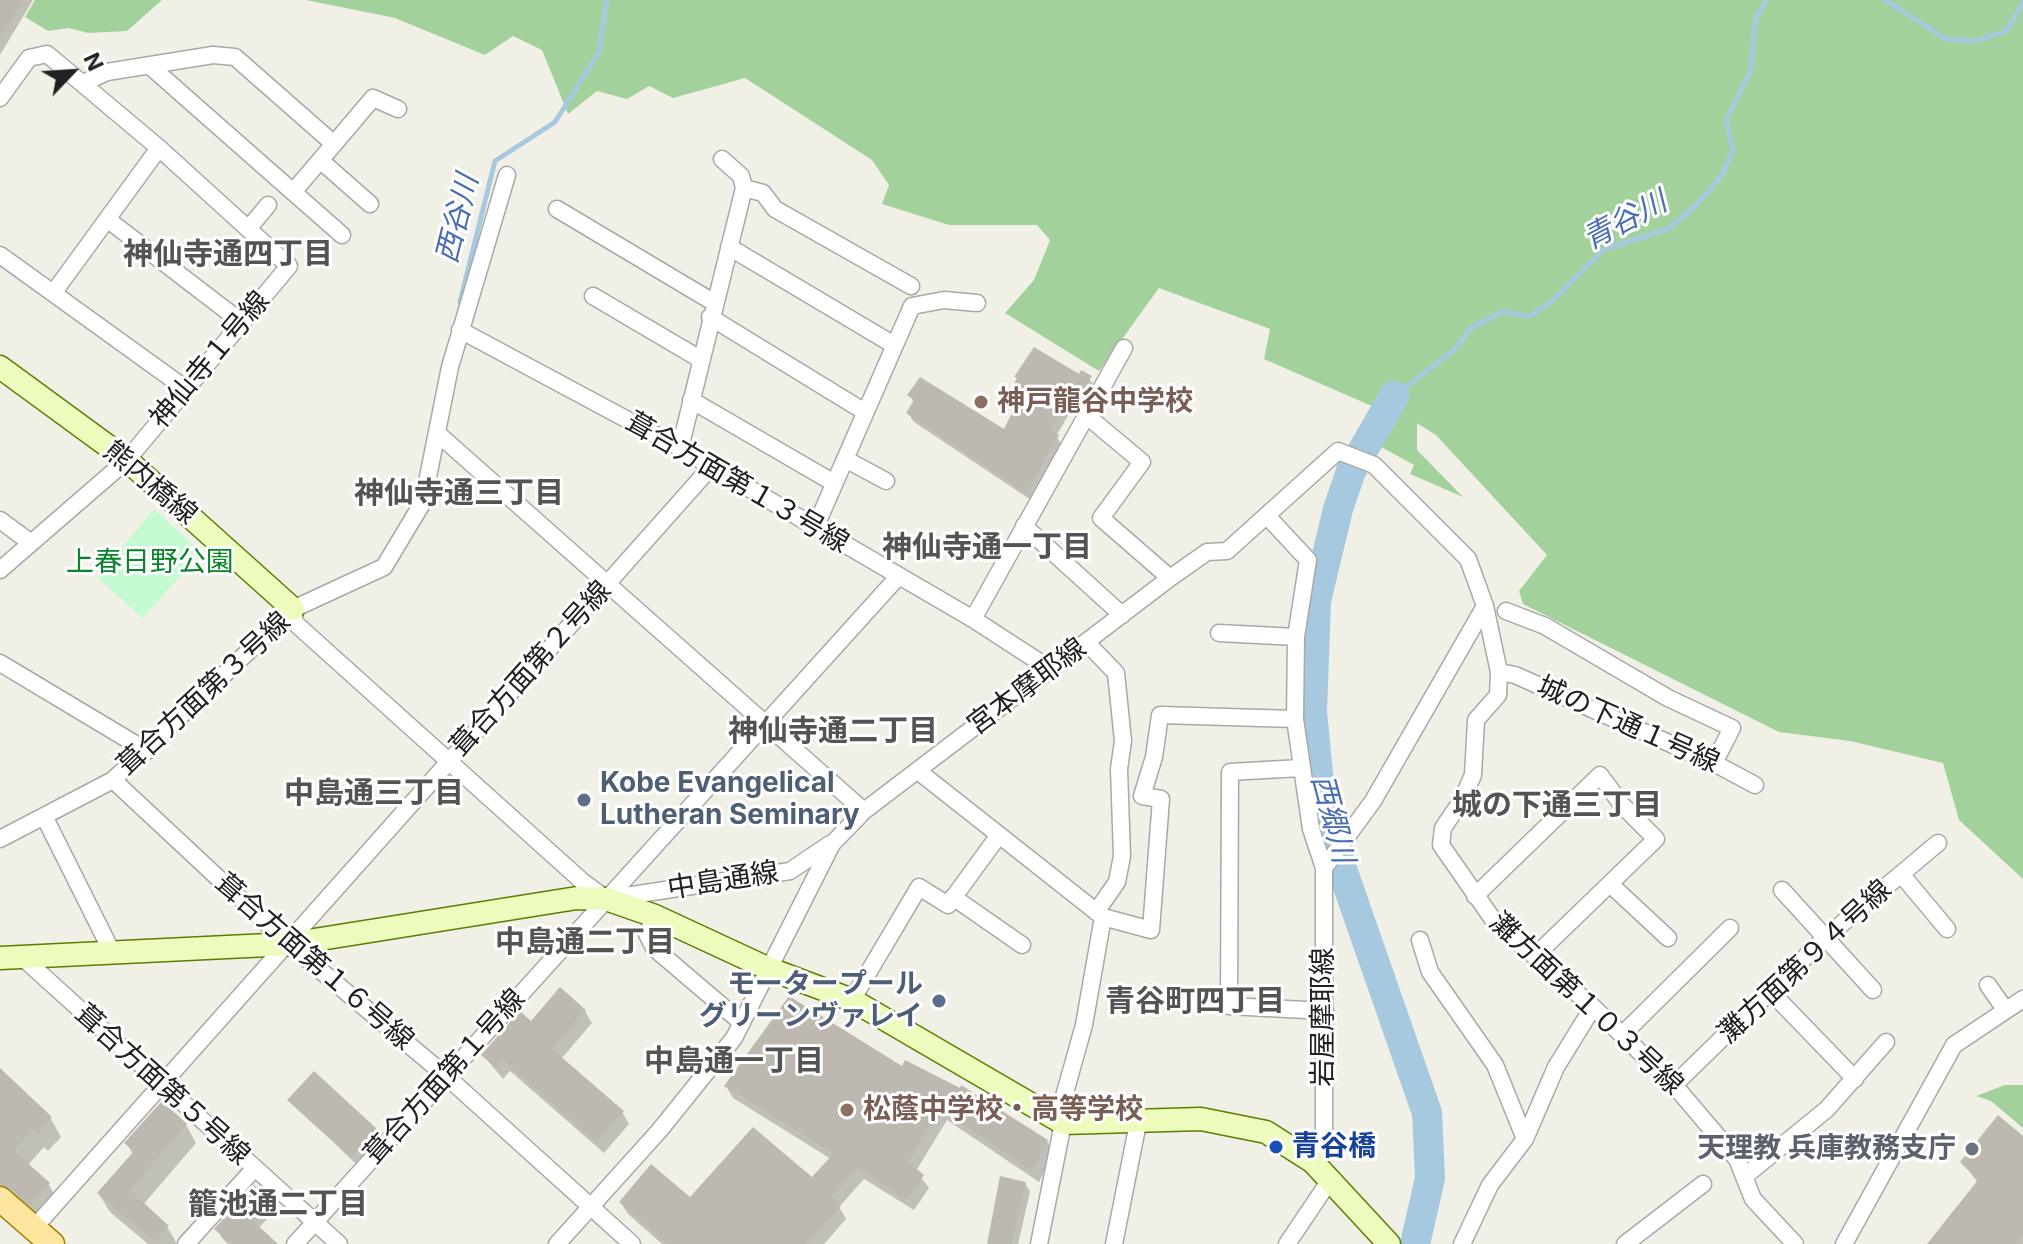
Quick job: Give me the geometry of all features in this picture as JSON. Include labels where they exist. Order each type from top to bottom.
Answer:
[{"type":"main road","points":[[0,1199],[43,1236]]},
{"type":"street","name":"神仙寺１号線","points":[[0,98],[29,58],[47,54],[159,148],[289,266],[127,460],[0,570]]},
{"type":"street","points":[[83,83],[107,72],[213,55],[235,57],[334,144]]},
{"type":"street","points":[[150,66],[342,235]]},
{"type":"street","points":[[293,192],[373,98],[398,109]]},
{"type":"street","points":[[54,292],[159,148]]},
{"type":"street","points":[[680,448],[744,188],[741,176],[722,159]]},
{"type":"street","points":[[320,160],[370,204]]},
{"type":"street","name":"葺合方面第３号線","points":[[0,839],[113,780],[293,609],[384,567],[423,502],[460,330],[507,175]]},
{"type":"street","points":[[744,188],[763,193],[775,209],[911,286]]},
{"type":"street","points":[[248,229],[268,205]]},
{"type":"street","points":[[557,209],[865,412]]},
{"type":"street","points":[[107,219],[240,321]]},
{"type":"street","points":[[729,247],[894,345]]},
{"type":"street","points":[[0,255],[186,389]]},
{"type":"street","points":[[593,296],[700,359]]},
{"type":"street","points":[[815,528],[912,306],[944,300],[977,303]]},
{"type":"street","name":"葺合方面第１３号線","points":[[460,330],[680,448],[973,619],[1050,669]]},
{"type":"street","points":[[973,619],[1124,348]]},
{"type":"street","name":"熊内橋線","points":[[0,367],[127,460],[293,609]]},
{"type":"street","points":[[691,400],[834,483]]},
{"type":"street","points":[[1087,416],[1142,462],[1101,518],[1170,578]]},
{"type":"street","points":[[437,433],[864,811]]},
{"type":"street","name":"宮本摩耶線","points":[[557,1244],[588,1206],[659,1131],[742,1023],[832,844],[864,811],[1170,578],[1207,552],[1227,551],[1338,451],[1374,465],[1468,559],[1485,606]]},
{"type":"street","points":[[845,459],[886,481]]},
{"type":"street","name":"葺合方面第２号線","points":[[43,1236],[161,1086],[711,467]]},
{"type":"street","name":"岩屋摩耶線","points":[[1268,517],[1308,560],[1296,637],[1295,719],[1311,829],[1326,866],[1324,1147],[1313,1162]]},
{"type":"street","points":[[0,520],[31,543]]},
{"type":"street","points":[[1024,526],[1122,615]]},
{"type":"street","name":"葺合方面第１号線","points":[[295,1244],[898,577]]},
{"type":"street","points":[[1485,606],[1499,672]]},
{"type":"street","points":[[1326,866],[1373,801],[1485,606]]},
{"type":"street","points":[[293,609],[295,623],[606,899]]},
{"type":"street","points":[[1506,611],[1545,626],[1668,698],[1732,728],[1714,763]]},
{"type":"street","points":[[1219,633],[1296,637]]},
{"type":"street","points":[[1039,1244],[1063,1123],[1061,1107],[1084,1025],[1100,914],[1117,882],[1122,856],[1119,769],[1123,741],[1116,673],[1086,642]]},
{"type":"street","points":[[0,663],[147,751]]},
{"type":"street","name":"城の下通１号線","points":[[1499,672],[1515,675],[1714,763],[1755,785]]},
{"type":"street","name":"灘方面第１０３号線","points":[[1499,672],[1498,695],[1476,720],[1473,775],[1462,800],[1443,828],[1441,845],[1494,921],[1536,955],[1674,1085],[1737,1159],[1753,1199],[1795,1244]]},
{"type":"street","points":[[918,771],[1100,914],[1151,930],[1161,799],[1142,796],[1154,757],[1160,715],[1295,719]]},
{"type":"street","points":[[1301,768],[1230,772],[1229,1006],[1325,1011]]},
{"type":"street","points":[[1475,896],[1600,775],[1622,805],[1656,839],[1536,955]]},
{"type":"street","name":"葺合方面第１６号線","points":[[113,780],[289,944],[446,1076],[632,1244]]},
{"type":"street","points":[[44,816],[113,954]]},
{"type":"street","points":[[852,1000],[919,887],[948,905],[999,835]]},
{"type":"street","name":"灘方面第９４号線","points":[[1674,1085],[1826,937],[1938,843]]},
{"type":"street","name":"中島通線","points":[[606,899],[790,871],[832,844]]},
{"type":"street","points":[[1901,874],[1947,929]]},
{"type":"street","points":[[1610,884],[1668,938]]},
{"type":"street","points":[[1782,890],[1873,990]]},
{"type":"street","points":[[953,897],[1022,945]]},
{"type":"street","points":[[11,957],[289,944],[577,898],[606,899],[655,916],[767,968],[852,1000],[1063,1123],[1138,1123],[1184,1119],[1227,1123],[1266,1132],[1313,1162],[1389,1244]]},
{"type":"street","points":[[655,916],[647,934],[654,948],[742,1023]]},
{"type":"street","points":[[1622,1035],[1730,928]]},
{"type":"street","points":[[1420,940],[1430,972],[1495,1065],[1525,1139]]},
{"type":"street","name":"葺合方面第５号線","points":[[11,957],[339,1244]]},
{"type":"street","points":[[1988,985],[2004,1008]]},
{"type":"street","points":[[1770,991],[1855,1079]]},
{"type":"street","points":[[1844,1244],[1954,1045],[2004,1008],[2023,999]]},
{"type":"street","points":[[1462,1244],[1490,1185],[1525,1139],[1556,1067],[1593,1007]]},
{"type":"street","points":[[1745,1176],[1827,1109],[1886,1042]]},
{"type":"street","points":[[1114,1244],[1138,1123]]},
{"type":"street","points":[[186,1244],[254,1169]]},
{"type":"street","points":[[1287,1244],[1330,1180]]},
{"type":"street","points":[[1625,1244],[1703,1184]]},
{"type":"green space","points":[[35,0],[162,0],[127,31],[88,33],[69,28],[48,31],[25,17]]},
{"type":"green space","points":[[306,0],[2023,0],[2023,879],[1959,820],[1943,763],[1850,741],[1779,732],[1523,604],[1519,591],[1547,555],[1436,435],[1417,423],[1417,450],[1463,497],[1410,474],[1414,465],[1376,444],[1374,407],[1264,359],[1270,329],[1159,288],[1099,371],[1005,313],[1034,280],[1050,240],[1037,225],[949,225],[882,204],[889,185],[872,160],[745,78],[673,98],[649,86],[627,99],[597,91],[568,114],[542,50],[513,36],[485,55],[395,18]]},
{"type":"green space","name":"上春日野公園","points":[[154,509],[202,553],[142,618],[97,577]]},
{"type":"green space","points":[[2005,1085],[2023,1085],[2023,1128],[1991,1101],[1976,1096]]},
{"type":"building","points":[[0,0],[24,0],[0,39]]},
{"type":"building","points":[[1034,347],[1079,374],[1081,370],[1092,376],[1081,396],[1073,391],[1050,430],[1059,435],[1026,493],[906,413],[914,400],[907,395],[920,377],[1004,429],[1018,401],[1008,395],[1017,378],[1014,377]]},
{"type":"building","points":[[560,987],[586,1010],[552,1049],[624,1111],[597,1142],[502,1060],[496,1068],[481,1055],[520,1011],[531,1021]]},
{"type":"building","points":[[789,996],[902,1066],[905,1060],[960,1088],[961,1085],[1048,1140],[1032,1172],[940,1109],[908,1162],[924,1175],[907,1200],[857,1168],[832,1196],[841,1206],[807,1244],[667,1244],[619,1202],[651,1164],[690,1197],[753,1127],[812,1177],[833,1154],[724,1086]]},
{"type":"building","points":[[0,1068],[52,1117],[37,1134],[33,1130],[14,1151],[50,1183],[30,1206],[10,1188],[0,1184]]},
{"type":"building","points":[[314,1071],[377,1129],[351,1158],[287,1100]]},
{"type":"building","points":[[162,1101],[187,1124],[130,1190],[169,1226],[155,1242],[97,1193],[134,1151],[124,1143]]},
{"type":"building","points":[[1998,1115],[2023,1136],[2023,1235],[2016,1244],[1927,1244],[1978,1180],[1960,1162]]},
{"type":"building","points":[[1000,1176],[1026,1182],[1012,1244],[987,1244]]},
{"type":"building","points":[[254,1185],[271,1201],[253,1221],[278,1244],[231,1244],[214,1229]]},
{"type":"waterway","name":"西谷川","points":[[460,302],[495,161],[555,122],[599,52],[607,0]]},
{"type":"waterway","name":"青谷川","points":[[1394,396],[1453,351],[1471,328],[1502,312],[1530,316],[1551,302],[1605,249],[1668,229],[1696,205],[1722,175],[1733,150],[1726,120],[1751,70],[1755,20],[1766,0]]},
{"type":"waterway","name":"青谷川","points":[[1885,0],[1946,39],[1976,41],[2006,31],[2023,3]]},
{"type":"waterway","name":"西郷川","points":[[1394,396],[1351,471],[1338,509],[1316,601],[1312,712],[1320,794],[1343,872],[1427,1113],[1430,1178],[1415,1244]]},
{"type":"place","name":"神戸龍谷中学校","points":[[981,402]]},
{"type":"place","name":"Kobe Evangelical Lutheran Seminary","points":[[584,800]]},
{"type":"place","name":"モータープール グリーンヴァレイ","points":[[939,1001]]},
{"type":"place","name":"松蔭中学校・高等学校","points":[[847,1110]]},
{"type":"place","name":"青谷橋","points":[[1276,1147]]},
{"type":"place","name":"天理教 兵庫教務支庁","points":[[1972,1149]]},
{"type":"district","name":"神仙寺通四丁目","points":[[228,255]]},
{"type":"district","name":"神仙寺通三丁目","points":[[459,494]]},
{"type":"district","name":"神仙寺通一丁目","points":[[987,548]]},
{"type":"district","name":"神仙寺通二丁目","points":[[833,732]]},
{"type":"district","name":"中島通三丁目","points":[[374,794]]},
{"type":"district","name":"城の下通三丁目","points":[[1557,806]]},
{"type":"district","name":"中島通二丁目","points":[[585,943]]},
{"type":"district","name":"青谷町四丁目","points":[[1195,1002]]},
{"type":"district","name":"中島通一丁目","points":[[734,1062]]},
{"type":"district","name":"籠池通二丁目","points":[[278,1205]]}]
